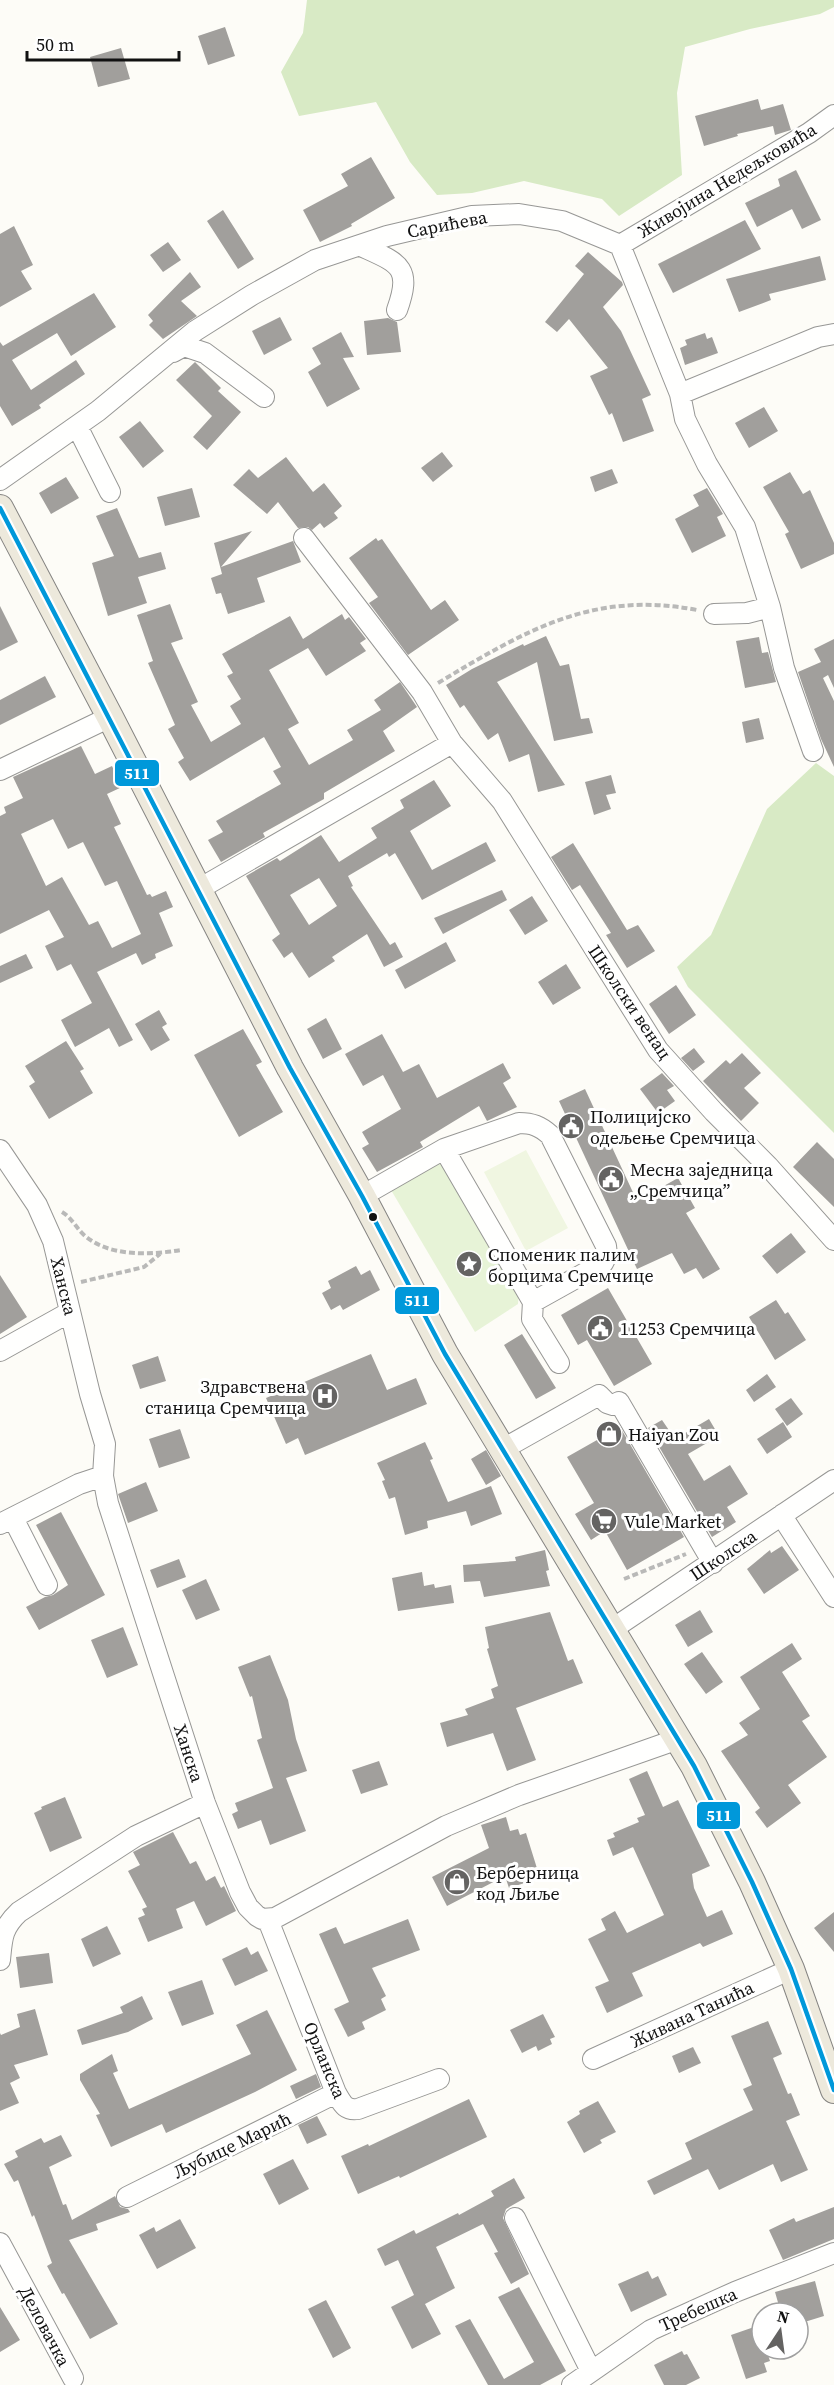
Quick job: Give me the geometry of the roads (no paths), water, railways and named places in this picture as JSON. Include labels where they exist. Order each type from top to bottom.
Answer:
[{"type":"main road","points":[[0,508],[290,1068],[362,1196],[445,1354],[698,1774],[752,1882],[828,2051],[834,2090]]},
{"type":"street","name":"Живојина Недељковића","points":[[620,245],[809,133],[834,115]]},
{"type":"street","name":"Сарићева","points":[[0,480],[77,426],[195,331],[252,295],[315,260],[387,236],[472,216],[519,214],[562,221],[620,245]]},
{"type":"street","points":[[620,245],[680,394],[685,419],[707,464],[745,527],[770,607],[784,668],[813,751]]},
{"type":"street","points":[[361,246],[397,264],[405,288],[398,309]]},
{"type":"street","points":[[680,394],[818,337],[834,334]]},
{"type":"street","points":[[170,353],[184,346],[196,348],[264,397]]},
{"type":"street","points":[[77,426],[110,492]]},
{"type":"street","name":"Школски венац","points":[[304,537],[422,692],[452,744],[502,801],[658,1050],[714,1112],[768,1166],[834,1240]]},
{"type":"street","points":[[714,614],[747,613],[770,607]]},
{"type":"street","points":[[0,770],[110,717]]},
{"type":"street","points":[[198,889],[221,878],[452,744]]},
{"type":"street","points":[[362,1196],[444,1149],[519,1123],[532,1123],[550,1135],[606,1246],[607,1255],[603,1263],[533,1302]]},
{"type":"street","points":[[444,1149],[533,1302],[532,1318],[559,1363]]},
{"type":"street","name":"Ханска","points":[[0,1150],[37,1205],[53,1241],[105,1444],[103,1476],[108,1503],[205,1803],[248,1907],[257,1916],[268,1920]]},
{"type":"street","points":[[0,1352],[70,1312]]},
{"type":"street","points":[[503,1449],[599,1395],[608,1403],[614,1405],[619,1402],[704,1561]]},
{"type":"street","points":[[47,1585],[6,1521],[79,1484],[103,1476]]},
{"type":"street","name":"Школска","points":[[611,1630],[704,1561],[783,1514],[834,1480]]},
{"type":"street","points":[[783,1514],[834,1597]]},
{"type":"street","points":[[268,1920],[283,1915],[446,1826],[519,1795],[678,1739]]},
{"type":"street","points":[[0,1960],[5,1929],[19,1912],[136,1836],[205,1803]]},
{"type":"street","name":"Орланска","points":[[268,1920],[336,2093],[344,2106],[353,2110],[439,2079]]},
{"type":"street","name":"Живана Танића","points":[[593,2059],[791,1969]]},
{"type":"street","name":"Љубице Марић","points":[[127,2197],[336,2093]]},
{"type":"street","points":[[514,2218],[591,2371]]},
{"type":"street","name":"Деловачка","points":[[0,2243],[73,2378]]},
{"type":"street","name":"Требешка","points":[[572,2385],[651,2330],[735,2292],[834,2253]]},
{"type":"place","name":"Полицијско одељење Сремчица","points":[[571,1126]]},
{"type":"place","name":"Месна заједница „Сремчица”","points":[[611,1179]]},
{"type":"place","name":"Споменик палим борцима Сремчице","points":[[469,1264]]},
{"type":"place","name":"11253 Сремчица","points":[[600,1328]]},
{"type":"place","name":"Здравствена станица Сремчица","points":[[325,1396]]},
{"type":"place","name":"Haiyan Zou","points":[[609,1434]]},
{"type":"place","name":"Vule Market","points":[[604,1521]]},
{"type":"place","name":"Берберница код Љиље","points":[[457,1882]]}]
